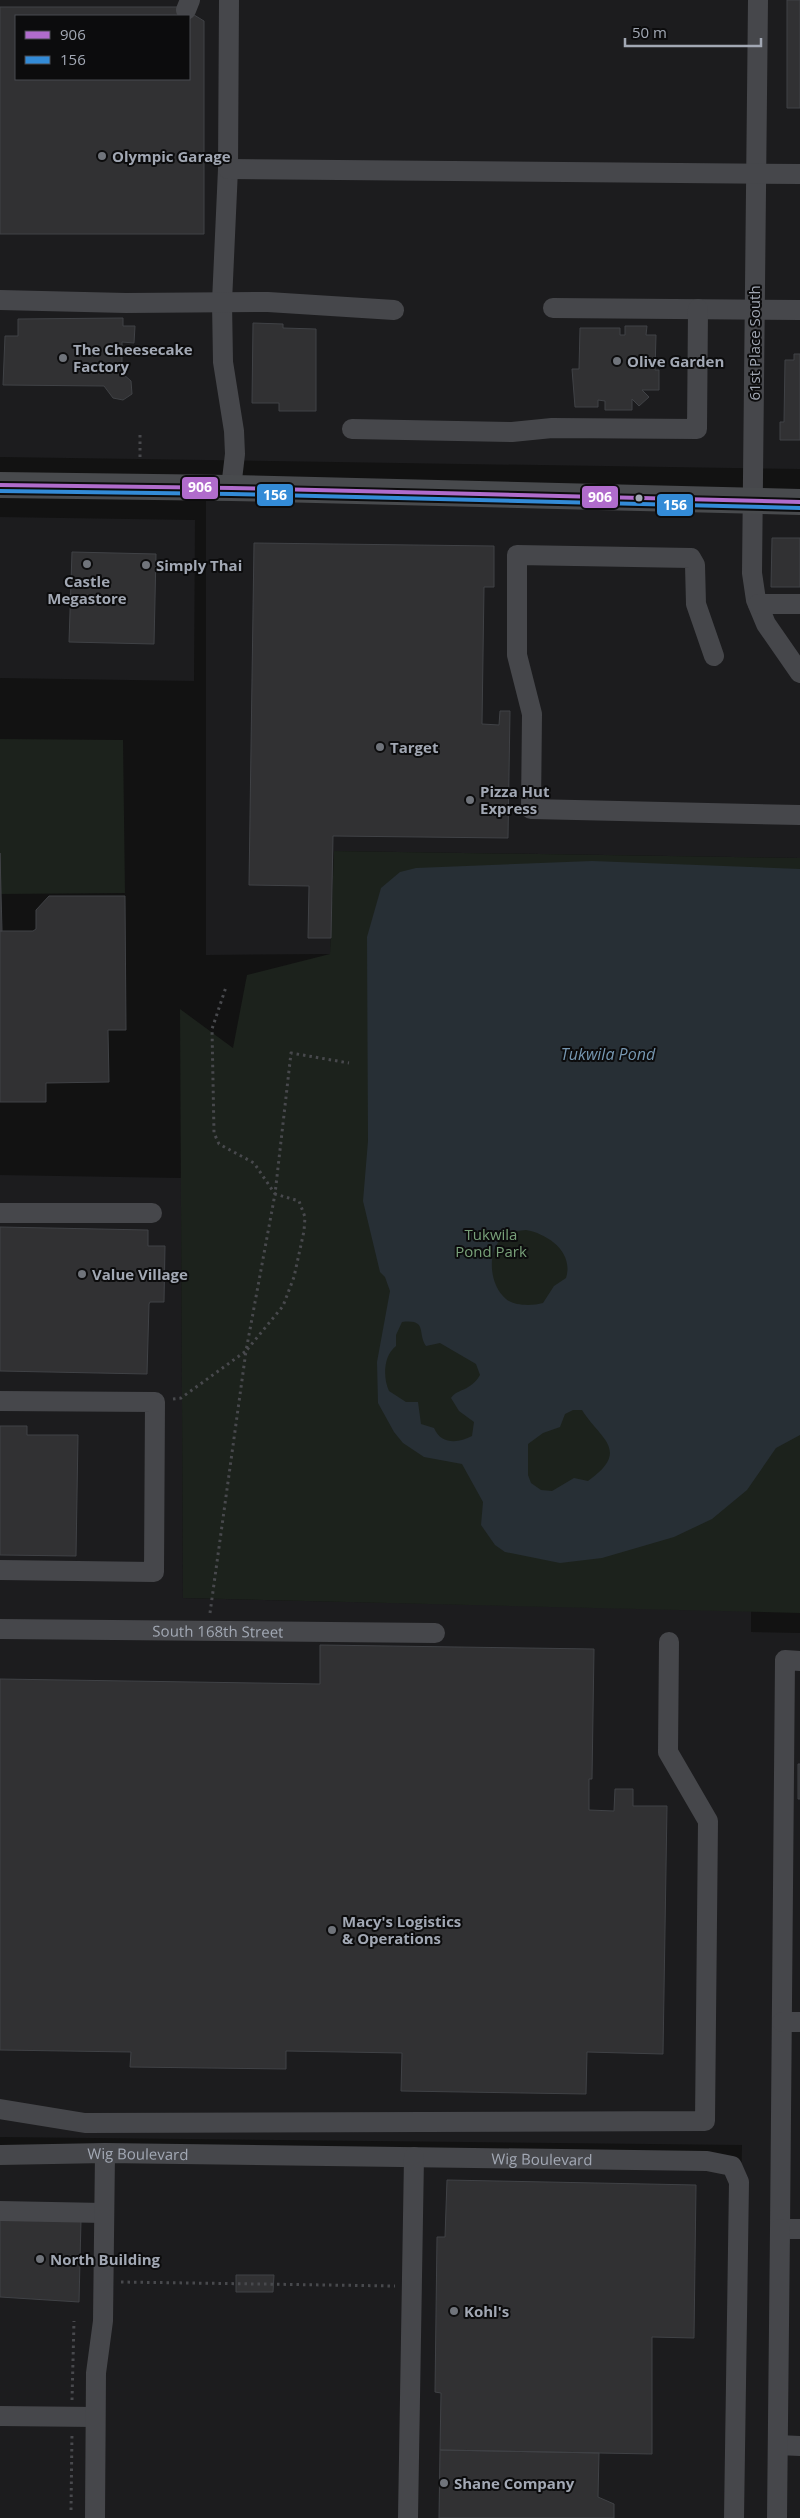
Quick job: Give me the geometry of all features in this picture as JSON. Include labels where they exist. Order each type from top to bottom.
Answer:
[{"type":"main road","points":[[0,485],[231,488],[800,502]]},
{"type":"lane","points":[[228,0],[228,169],[222,302],[223,362],[234,431],[235,454],[231,488]]},
{"type":"lane","name":"61st Place South","points":[[758,0],[752,573],[758,604],[766,624],[800,673]]},
{"type":"lane","points":[[228,169],[800,174]]},
{"type":"lane","points":[[0,300],[126,303],[222,302],[355,306],[394,310]]},
{"type":"lane","points":[[553,308],[800,310]]},
{"type":"lane","points":[[352,429],[512,432],[552,428],[697,429],[698,309]]},
{"type":"lane","points":[[714,656],[696,604],[695,565],[691,558],[517,555],[517,655],[532,714],[531,810],[800,815]]},
{"type":"lane","points":[[758,604],[800,604]]},
{"type":"lane","points":[[0,1213],[152,1213]]},
{"type":"lane","points":[[0,1401],[155,1402],[154,1572],[0,1570]]},
{"type":"lane","name":"South 168th Street","points":[[0,1629],[435,1633]]},
{"type":"lane","points":[[0,2109],[85,2123],[705,2121],[708,1821],[668,1752],[669,1642]]},
{"type":"lane","points":[[777,2518],[780,2229],[791,2022],[785,1660],[800,1661]]},
{"type":"lane","points":[[95,2518],[95,2417],[103,2282],[105,2153]]},
{"type":"lane","name":"Wig Boulevard","points":[[0,2155],[105,2153],[707,2161],[732,2166],[739,2182],[734,2518]]},
{"type":"lane","points":[[408,2518],[414,2157]]},
{"type":"lane","points":[[0,2211],[104,2213]]},
{"type":"lane","points":[[780,2229],[800,2229]]},
{"type":"lane","points":[[0,2416],[95,2417]]},
{"type":"lane","points":[[778,2445],[800,2446]]},
{"type":"path","points":[[140,433],[140,456]]},
{"type":"path","points":[[155,1402],[181,1398],[246,1351],[283,1306],[300,1254],[304,1217],[299,1201],[276,1194],[254,1163],[219,1144],[214,1133],[212,1028],[226,988]]},
{"type":"path","points":[[208,1631],[246,1351],[276,1194],[290,1053],[349,1063]]},
{"type":"path","points":[[103,2282],[412,2287]]},
{"type":"shaded area","points":[[0,0],[800,0],[800,469],[0,457]]},
{"type":"shaded area","points":[[206,488],[800,497],[800,858],[334,851],[330,954],[206,955]]},
{"type":"shaded area","points":[[0,517],[195,520],[194,681],[0,678]]},
{"type":"shaded area","points":[[0,1175],[181,1178],[183,1598],[751,1611],[751,1632],[800,1633],[800,2518],[0,2518],[0,2155],[732,2166],[736,2425],[742,2145],[0,2137]]},
{"type":"green space","points":[[0,739],[123,740],[125,893],[0,894]]},
{"type":"green space","name":"Tukwila Pond Park","points":[[334,851],[800,858],[800,1613],[183,1598],[180,1009],[233,1048],[247,975],[330,954]]},
{"type":"water","name":"Tukwila Pond","points":[[592,861],[800,869],[800,1435],[776,1448],[747,1490],[712,1519],[674,1537],[602,1558],[560,1563],[505,1552],[495,1545],[481,1525],[483,1502],[462,1464],[424,1457],[403,1443],[394,1432],[378,1403],[377,1362],[390,1291],[385,1277],[380,1272],[363,1201],[368,1141],[367,937],[381,888],[400,872],[416,868]],"holes":[[[526,1230],[535,1232],[558,1246],[563,1253],[568,1269],[566,1278],[554,1286],[543,1303],[539,1304],[523,1305],[509,1301],[500,1293],[493,1277],[492,1258],[498,1242],[509,1233]],[[402,1322],[415,1323],[419,1325],[426,1346],[440,1343],[476,1364],[480,1375],[472,1384],[451,1398],[459,1411],[474,1422],[472,1436],[456,1441],[446,1440],[437,1434],[434,1428],[421,1424],[418,1402],[406,1402],[389,1391],[385,1367],[389,1355],[396,1346],[396,1335]],[[573,1410],[582,1410],[608,1444],[610,1452],[608,1461],[588,1481],[574,1478],[552,1491],[541,1490],[531,1483],[528,1475],[528,1444],[543,1433],[560,1427],[565,1414]]]},
{"type":"building","points":[[787,0],[800,0],[800,108],[787,108]]},
{"type":"building","name":"Olympic Garage","points":[[0,7],[181,7],[204,21],[204,234],[0,234]]},
{"type":"building","name":"The Cheesecake Factory","points":[[123,318],[123,326],[135,326],[134,343],[122,342],[122,373],[131,381],[132,394],[123,400],[113,398],[104,386],[3,385],[5,336],[18,336],[18,319]]},
{"type":"building","points":[[253,323],[283,324],[283,328],[316,329],[316,411],[279,411],[279,403],[252,403]]},
{"type":"building","name":"Olive Garden","points":[[625,326],[647,326],[646,335],[656,335],[655,370],[659,370],[659,390],[642,390],[649,397],[639,406],[632,399],[632,410],[605,410],[605,401],[598,400],[598,407],[575,407],[572,369],[579,369],[580,328],[620,328],[620,335],[625,335]]},
{"type":"building","points":[[794,354],[800,354],[800,440],[780,440],[780,422],[784,422],[785,360],[794,360]]},
{"type":"building","points":[[772,538],[800,538],[800,587],[771,587]]},
{"type":"building","name":"Target","points":[[254,543],[494,546],[494,587],[484,587],[482,724],[499,725],[500,711],[510,711],[508,838],[333,836],[331,938],[308,938],[309,886],[249,885]]},
{"type":"building","points":[[72,552],[156,554],[154,644],[69,642]]},
{"type":"building","points":[[0,853],[2,931],[0,931]]},
{"type":"building","points":[[49,896],[125,896],[126,1030],[108,1030],[109,1082],[46,1083],[46,1102],[0,1102],[0,931],[33,931],[36,929],[36,910]]},
{"type":"building","name":"Value Village","points":[[0,1227],[148,1230],[148,1246],[165,1246],[164,1302],[150,1302],[149,1304],[147,1374],[0,1371]]},
{"type":"building","points":[[0,1426],[27,1426],[27,1435],[78,1435],[76,1556],[0,1555]]},
{"type":"building","name":"Macy's Logistics & Operations","points":[[320,1645],[594,1649],[592,1779],[589,1779],[589,1810],[614,1811],[615,1789],[633,1789],[633,1806],[667,1806],[663,2054],[587,2052],[586,2094],[401,2091],[402,2053],[286,2051],[286,2069],[130,2067],[131,2052],[0,2050],[0,1679],[320,1684]]},
{"type":"building","points":[[798,1764],[800,1764],[800,1799],[798,1799]]},
{"type":"building","points":[[447,2180],[696,2185],[694,2338],[652,2337],[652,2454],[440,2450],[441,2393],[435,2392],[437,2237],[445,2237]]},
{"type":"building","name":"North Building","points":[[0,2219],[81,2220],[79,2302],[0,2297]]},
{"type":"building","points":[[236,2275],[274,2275],[273,2292],[236,2292]]},
{"type":"building","points":[[440,2450],[599,2453],[598,2497],[614,2504],[614,2518],[439,2518]]},
{"type":"transit line","name":"906","points":[[0,485],[231,488],[800,502]]},
{"type":"transit line","name":"156","points":[[0,491],[231,494],[800,508]]},
{"type":"place","name":"Olympic Garage","points":[[102,156]]},
{"type":"place","name":"The Cheesecake Factory","points":[[63,358]]},
{"type":"place","name":"Olive Garden","points":[[617,361]]},
{"type":"place","name":"Castle Megastore","points":[[87,564]]},
{"type":"place","name":"Simply Thai","points":[[146,565]]},
{"type":"place","name":"Target","points":[[380,747]]},
{"type":"place","name":"Pizza Hut Express","points":[[470,800]]},
{"type":"place","name":"Value Village","points":[[82,1274]]},
{"type":"place","name":"Macy's Logistics & Operations","points":[[332,1930]]},
{"type":"place","name":"North Building","points":[[40,2259]]},
{"type":"place","name":"Kohl's","points":[[454,2311]]},
{"type":"place","name":"Shane Company","points":[[444,2483]]}]
